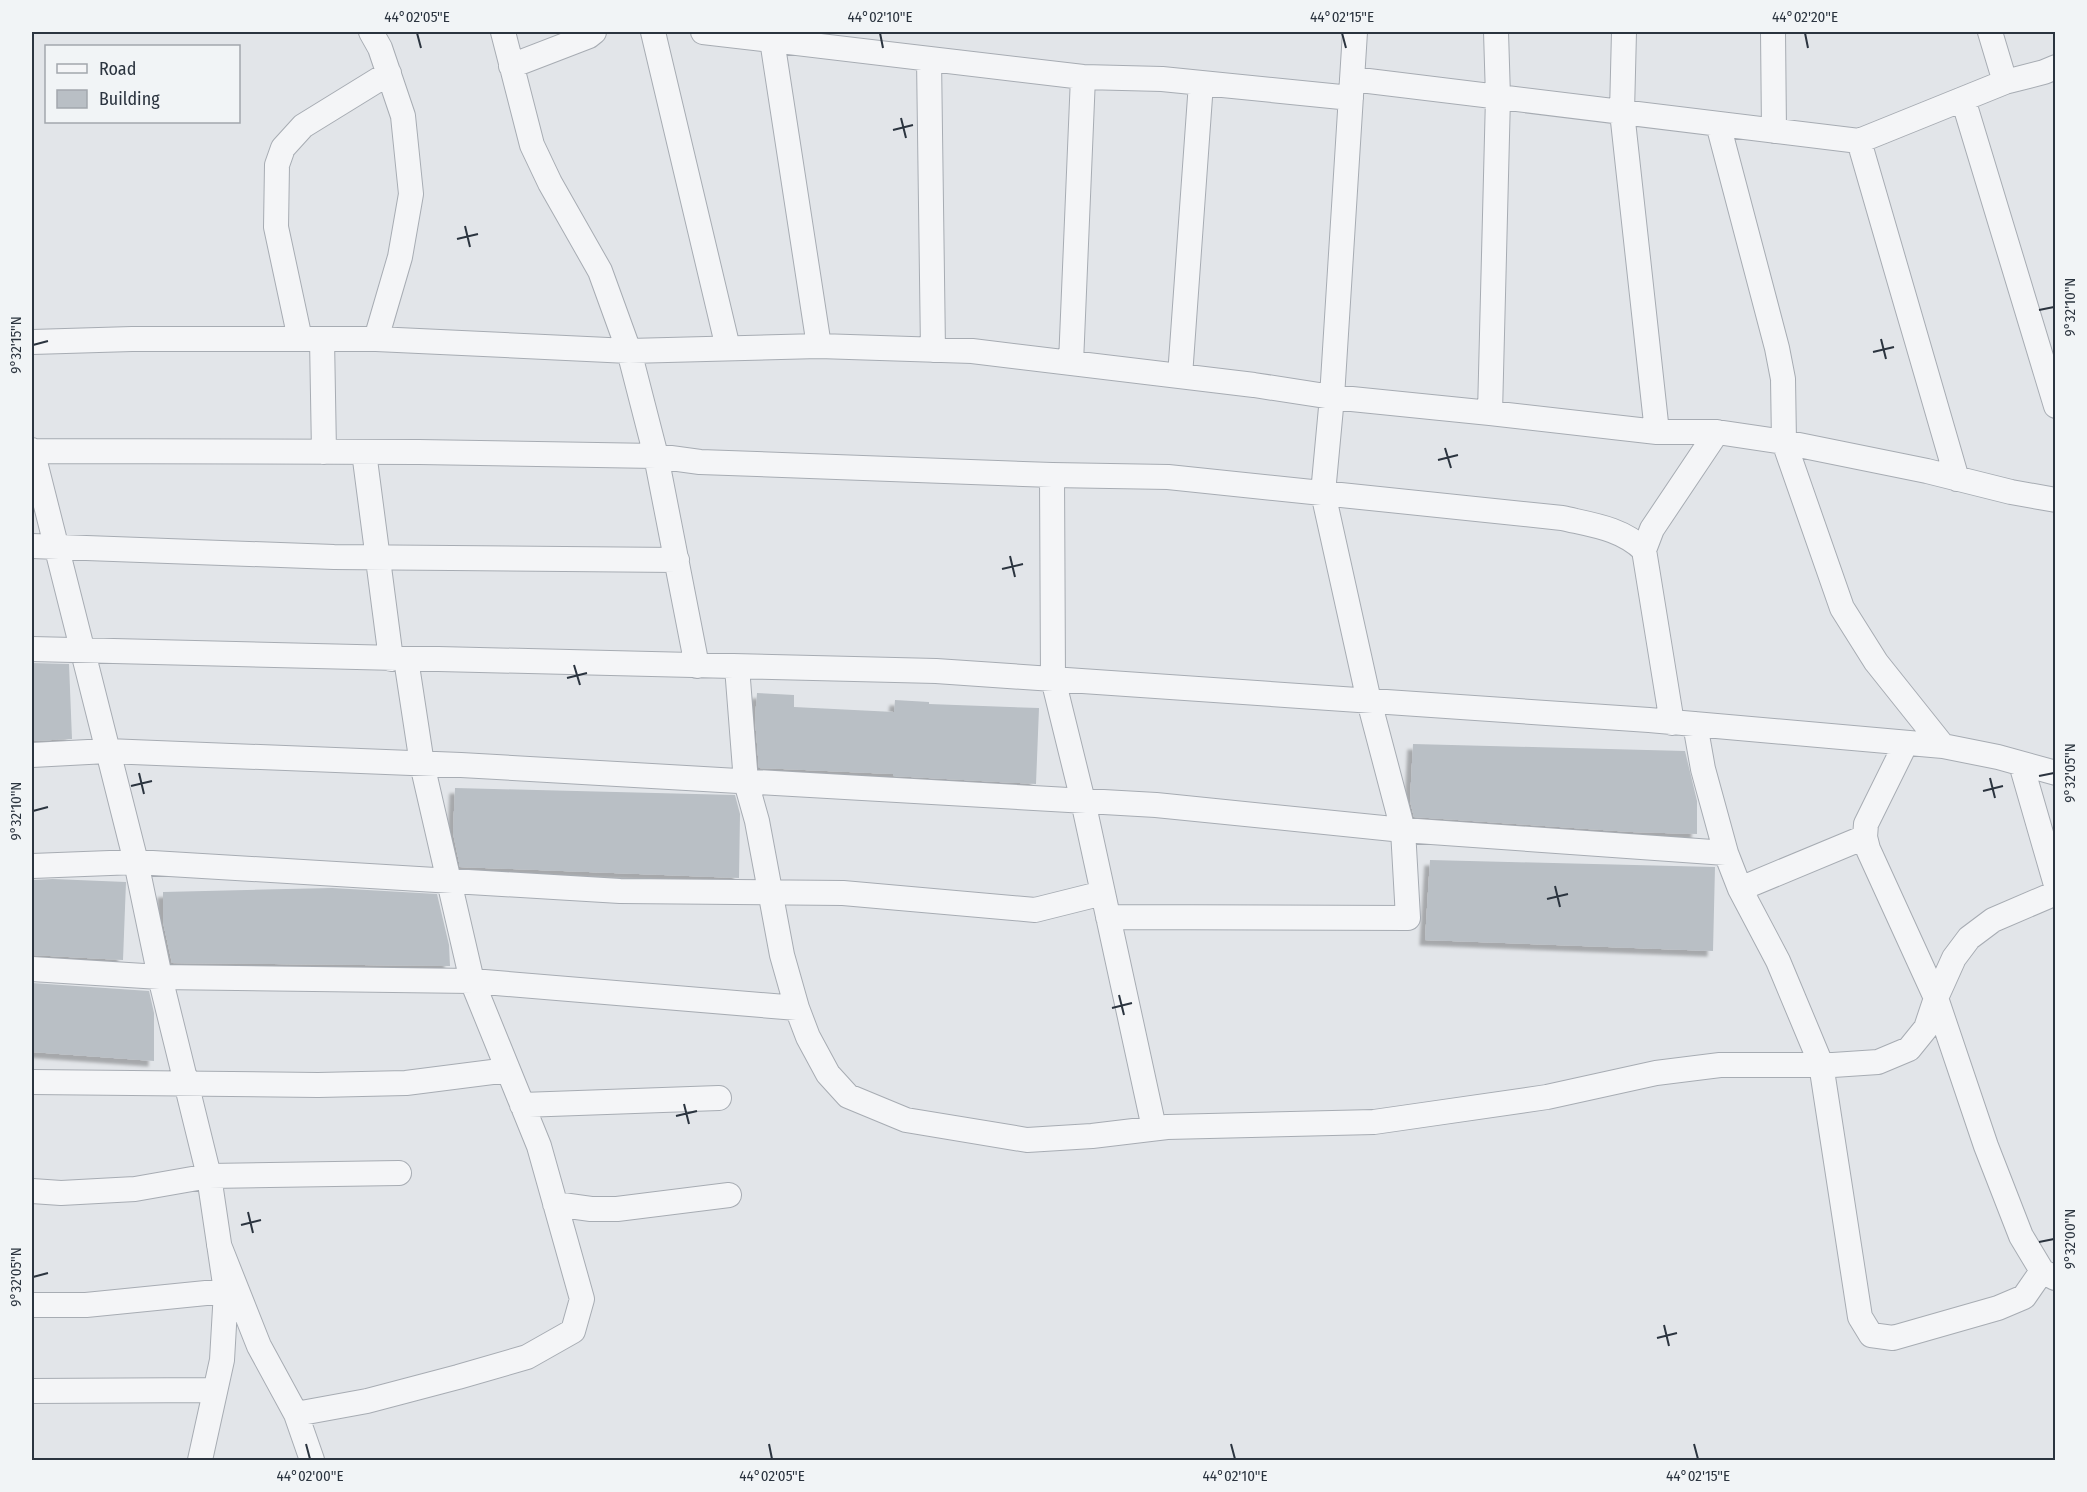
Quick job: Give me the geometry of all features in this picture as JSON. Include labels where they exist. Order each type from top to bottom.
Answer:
[{"type":"street","points":[[371,32],[380,48],[403,116],[411,194],[400,256],[376,339]]},
{"type":"street","points":[[502,32],[532,145],[550,183],[600,271],[629,351],[656,456],[697,666]]},
{"type":"street","points":[[512,66],[594,32]]},
{"type":"street","points":[[652,32],[728,348]]},
{"type":"street","points":[[703,32],[1083,77],[1352,88],[1498,97],[1859,141],[2005,82],[2055,67]]},
{"type":"street","points":[[1108,917],[1408,918],[1403,830],[1369,701],[1323,493],[1332,397],[1355,32]]},
{"type":"street","points":[[1490,413],[1498,97],[1497,32]]},
{"type":"street","points":[[1624,32],[1622,112],[1657,432]]},
{"type":"street","points":[[1773,32],[1774,131]]},
{"type":"street","points":[[1990,32],[2005,82]]},
{"type":"street","points":[[772,40],[819,346]]},
{"type":"street","points":[[928,59],[933,350]]},
{"type":"street","points":[[324,452],[311,339],[276,227],[277,165],[283,147],[303,126],[389,73]]},
{"type":"street","points":[[1071,363],[1083,77]]},
{"type":"street","points":[[1180,376],[1201,83]]},
{"type":"street","points":[[1963,99],[2055,406]]},
{"type":"street","points":[[1718,124],[1779,358],[1783,379],[1785,442],[1842,608],[1876,662],[1943,746]]},
{"type":"street","points":[[1859,141],[1957,479]]},
{"type":"street","points":[[32,342],[144,339],[376,339],[629,351],[819,346],[972,351],[1254,385],[1332,397],[1657,432],[1717,432],[1785,442],[2055,500]]},
{"type":"street","points":[[1644,550],[1652,529],[1717,432]]},
{"type":"street","points":[[200,1461],[222,1360],[226,1291],[209,1176],[160,977],[136,862],[32,451],[656,456],[700,462],[1168,477],[1562,518],[1616,531],[1632,538],[1644,550],[1683,724],[1702,769],[1726,853],[1740,889],[1778,961],[1821,1065],[1860,1317],[1871,1335],[1893,1338],[1998,1308],[2024,1297],[2049,1275],[2021,1236],[1995,1169],[1936,998],[1916,951],[1875,869],[1865,837],[1866,824],[1906,743]]},
{"type":"street","points":[[296,1414],[367,1401],[527,1357],[573,1331],[582,1299],[538,1146],[472,981],[399,659],[379,558],[364,452]]},
{"type":"street","points":[[1052,475],[1053,679],[1083,801],[1154,1128]]},
{"type":"street","points":[[32,546],[379,558],[676,560]]},
{"type":"street","points":[[32,649],[936,671],[1683,724],[1943,746],[2044,766],[2055,885]]},
{"type":"street","points":[[737,666],[746,782],[757,821],[782,955],[797,1008],[808,1037],[828,1074],[848,1096],[906,1120],[1028,1140],[1092,1136],[1154,1128],[1374,1122],[1547,1097],[1656,1073],[1720,1065],[1821,1065],[1878,1062],[1909,1049],[1926,1028],[1936,998],[1954,958],[1969,938],[1993,920],[2055,893]]},
{"type":"street","points":[[32,755],[107,751],[422,764],[1156,805],[1403,830],[1726,853]]},
{"type":"street","points":[[1740,889],[1865,837]]},
{"type":"street","points":[[32,866],[136,862],[620,891],[843,893],[1035,909],[1103,892]]},
{"type":"street","points":[[32,969],[160,977],[472,981],[797,1008]]},
{"type":"street","points":[[32,1082],[318,1085],[406,1083],[508,1070]]},
{"type":"street","points":[[522,1105],[719,1098]]},
{"type":"street","points":[[32,1191],[135,1189],[209,1176],[399,1173]]},
{"type":"street","points":[[555,1204],[591,1209],[617,1209],[729,1195]]},
{"type":"street","points":[[219,1245],[259,1346],[296,1414],[312,1461]]},
{"type":"street","points":[[32,1305],[86,1305],[226,1291]]},
{"type":"street","points":[[32,1391],[214,1390]]},
{"type":"building","points":[[32,663],[69,664],[72,739],[32,741]]},
{"type":"building","points":[[757,693],[794,695],[794,707],[894,712],[895,700],[929,702],[929,704],[1039,708],[1036,784],[759,768],[755,719]]},
{"type":"building","points":[[1413,744],[1685,751],[1697,801],[1697,834],[1632,832],[1414,817],[1410,801]]},
{"type":"building","points":[[455,788],[735,795],[740,814],[739,878],[460,867],[453,833]]},
{"type":"building","points":[[1430,860],[1715,867],[1713,951],[1425,940]]},
{"type":"building","points":[[32,880],[126,882],[123,960],[32,955]]},
{"type":"building","points":[[332,888],[437,894],[449,945],[450,966],[172,963],[163,922],[163,892]]},
{"type":"building","points":[[32,983],[149,991],[154,1013],[154,1061],[32,1052]]}]
